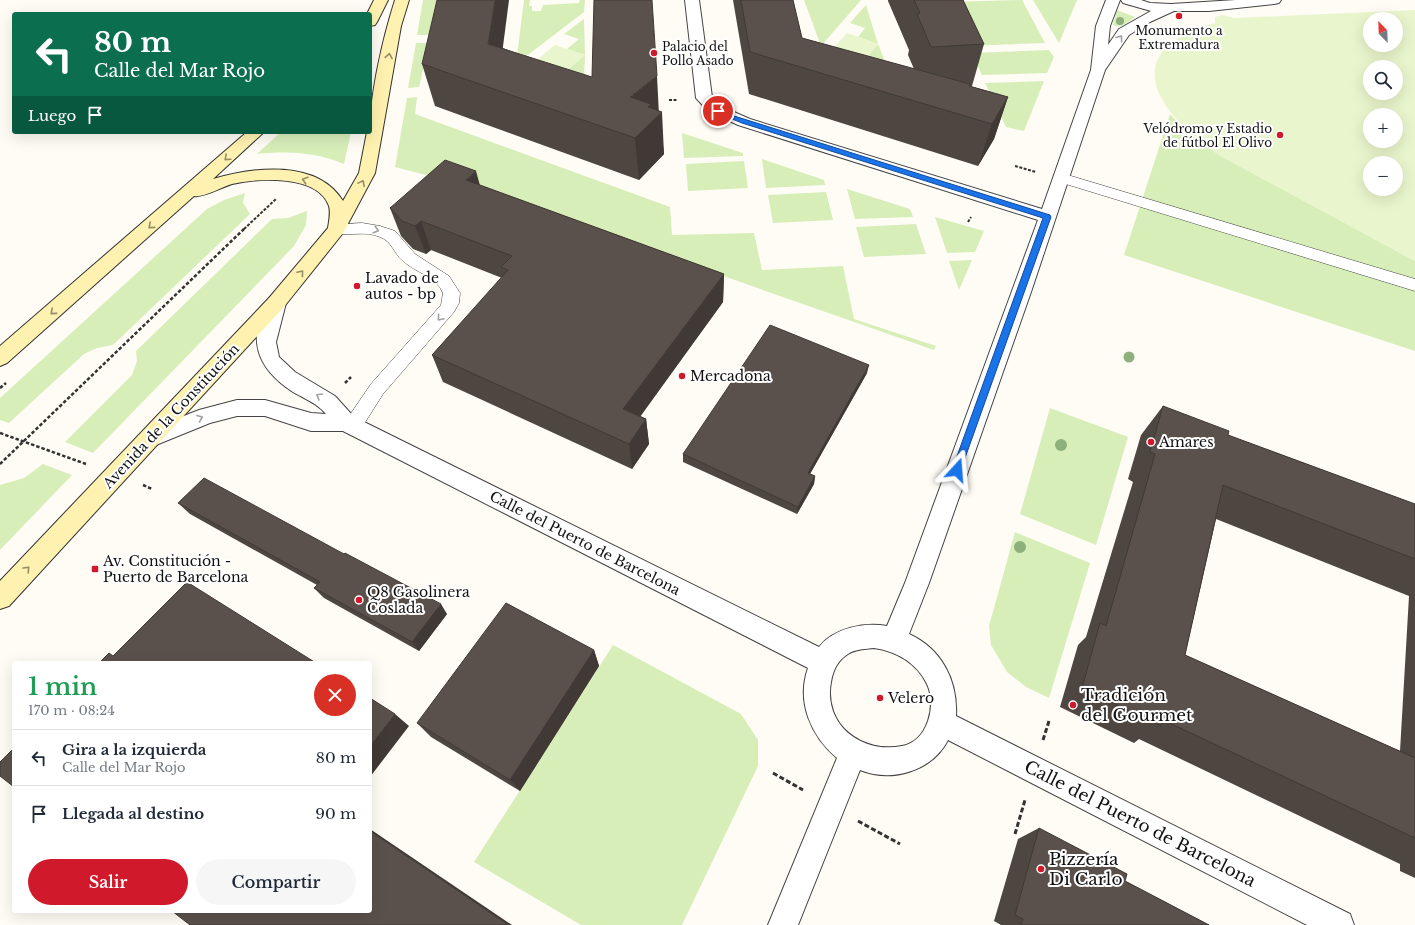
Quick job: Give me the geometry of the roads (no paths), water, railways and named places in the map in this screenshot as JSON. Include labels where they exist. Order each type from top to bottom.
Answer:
[{"type":"street","points":[[372,18],[381,0]]},
{"type":"street","name":"Avenida de la Constitución","points":[[0,598],[276,303],[337,229],[368,173],[394,26],[402,0]]},
{"type":"street","points":[[692,0],[704,98],[713,108],[744,122],[1047,217]]},
{"type":"street","points":[[894,639],[917,583],[1061,178],[1098,70],[1103,26],[1113,0]]},
{"type":"street","points":[[1128,0],[1148,7],[1178,5],[1209,7],[1272,0]]},
{"type":"street","points":[[1098,70],[1124,32],[1145,19],[1178,5]]},
{"type":"street","points":[[0,358],[180,201],[254,134]]},
{"type":"street","points":[[180,201],[197,191],[236,178],[255,175],[291,176],[320,186],[330,195],[337,205],[339,217],[337,229]]},
{"type":"street","name":"Calle del Puerto de Barcelona","points":[[276,303],[266,334],[266,349],[268,356],[273,364],[293,381],[328,402],[349,425],[823,662]]},
{"type":"street","name":"Calle del Puerto de Barcelona","points":[[151,438],[206,416],[237,408],[265,408],[310,422],[349,425]]},
{"type":"street","points":[[874,636],[894,639],[912,649],[928,662],[939,680],[944,700],[942,723],[931,744],[915,756],[895,762],[873,761],[853,753],[835,740],[823,723],[818,710],[816,703],[816,683],[823,662],[838,646],[855,638],[874,636]]},
{"type":"street","name":"Calle del Puerto de Barcelona","points":[[942,723],[1339,925]]},
{"type":"street","points":[[783,925],[853,753]]},
{"type":"lane","points":[[1061,178],[1415,285]]},
{"type":"lane","points":[[337,229],[368,228],[388,233],[408,257],[434,272],[449,288],[452,294],[451,302],[443,314],[377,389],[349,425]]},
{"type":"place","name":"Monumento a Extremadura","points":[[1179,16]]},
{"type":"place","name":"Palacio del Pollo Asado","points":[[654,53]]},
{"type":"place","name":"Velódromo y Estadio de fútbol El Olivo","points":[[1280,135]]},
{"type":"place","name":"Lavado de autos - bp","points":[[357,286]]},
{"type":"place","name":"Mercadona","points":[[682,376]]},
{"type":"place","name":"Amares","points":[[1151,442]]},
{"type":"place","name":"Av. Constitución - Puerto de Barcelona","points":[[95,569]]},
{"type":"place","name":"Q8 Gasolinera Coslada","points":[[359,600]]},
{"type":"place","name":"Velero","points":[[880,698]]},
{"type":"place","name":"Tradición del Gourmet","points":[[1073,705]]},
{"type":"place","name":"Pizzería Di Carlo","points":[[1041,869]]}]
